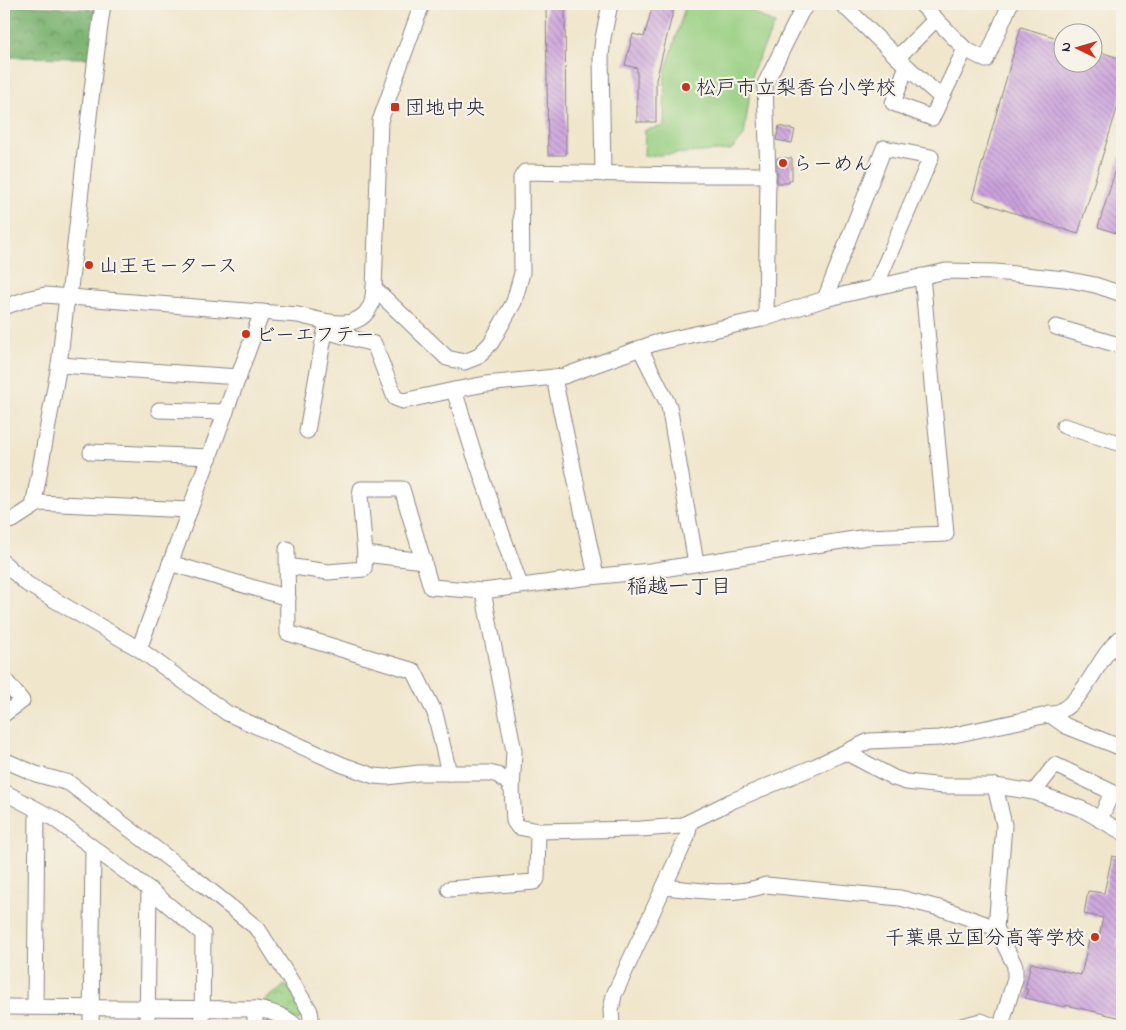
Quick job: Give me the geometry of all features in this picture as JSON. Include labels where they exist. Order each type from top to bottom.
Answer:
[{"type":"street","points":[[33,507],[60,365],[85,165],[94,62],[103,4]]},
{"type":"street","points":[[602,174],[602,56],[603,38],[610,4]]},
{"type":"street","points":[[766,318],[768,175],[765,84],[800,12],[807,4]]},
{"type":"street","points":[[842,4],[902,63],[941,97]]},
{"type":"street","points":[[921,4],[966,49],[986,60],[1010,4]]},
{"type":"street","points":[[326,326],[347,324],[361,318],[370,307],[374,288],[380,121],[420,5]]},
{"type":"street","points":[[936,19],[902,63],[893,103],[932,118],[966,49]]},
{"type":"street","points":[[825,299],[884,148],[931,157],[875,288]]},
{"type":"street","points":[[374,288],[447,358],[464,362],[477,357],[491,344],[514,302],[522,273],[520,178],[525,172],[768,175]]},
{"type":"street","points":[[4,307],[45,295],[298,315],[374,344],[396,398],[403,401],[486,384],[564,376],[655,342],[766,318],[825,299],[946,271],[1065,279],[1095,285],[1122,294]]},
{"type":"street","points":[[288,566],[328,572],[364,569],[365,554],[361,489],[402,489],[431,586],[484,591],[650,570],[867,537],[946,534],[922,276]]},
{"type":"street","points":[[138,649],[262,312]]},
{"type":"street","points":[[307,431],[326,326]]},
{"type":"street","points":[[1056,327],[1122,346]]},
{"type":"street","points":[[640,348],[669,406],[696,563]]},
{"type":"street","points":[[60,365],[239,377]]},
{"type":"street","points":[[554,378],[596,576]]},
{"type":"street","points":[[454,390],[520,586]]},
{"type":"street","points":[[159,410],[226,412]]},
{"type":"street","points":[[1064,426],[1122,444]]},
{"type":"street","points":[[91,452],[210,457]]},
{"type":"street","points":[[4,522],[13,520],[39,503],[190,510]]},
{"type":"street","points":[[287,550],[288,633],[414,671],[435,713],[449,773]]},
{"type":"street","points":[[365,554],[424,561]]},
{"type":"street","points":[[4,562],[18,576],[37,590],[138,649],[227,713],[349,768],[374,776],[387,777],[419,773],[489,773],[498,775],[508,782],[512,790]]},
{"type":"street","points":[[170,563],[288,598]]},
{"type":"street","points":[[484,591],[514,751],[512,790],[514,821],[518,827],[538,830],[681,826],[732,801],[869,742],[940,738],[1061,711],[1071,703],[1121,639]]},
{"type":"street","points":[[4,679],[22,701],[4,714]]},
{"type":"street","points":[[1050,714],[1066,726],[1122,748]]},
{"type":"street","points":[[847,752],[894,778],[906,782],[944,786],[995,786],[1034,792],[1082,809],[1122,832]]},
{"type":"street","points":[[4,760],[36,774],[69,783],[258,929],[310,1011],[312,1026]]},
{"type":"street","points":[[1034,792],[1055,765],[1112,792],[1100,820]]},
{"type":"street","points":[[995,786],[1004,825],[996,928],[1015,966],[1015,979],[1000,1026]]},
{"type":"street","points":[[4,792],[53,818],[149,889],[203,934],[202,1026]]},
{"type":"street","points":[[35,1007],[37,810]]},
{"type":"street","points":[[612,1026],[610,1010],[614,995],[687,836],[690,822]]},
{"type":"street","points":[[449,889],[534,882],[537,879],[538,830]]},
{"type":"street","points":[[90,1026],[93,849]]},
{"type":"street","points":[[664,887],[729,892],[751,890],[766,886],[900,898],[946,910],[996,928]]},
{"type":"street","points":[[147,1026],[149,889]]},
{"type":"street","points":[[4,1007],[255,1009],[272,1011],[296,1026]]},
{"type":"street","points":[[255,1009],[255,1026]]},
{"type":"street","points":[[962,1026],[981,1021],[993,1026]]},
{"type":"green space","points":[[4,4],[98,10],[91,58],[4,57]]},
{"type":"green space","points":[[686,4],[738,4],[775,24],[753,70],[744,136],[731,150],[644,156],[645,130],[664,126],[665,73]]},
{"type":"green space","points":[[285,985],[307,1011],[298,1021],[259,1005]]},
{"type":"building","points":[[546,4],[565,4],[566,155],[548,155]]},
{"type":"building","points":[[653,4],[675,4],[656,80],[656,122],[637,122],[637,68],[625,65],[633,34],[644,37]]},
{"type":"building","points":[[1021,27],[1054,37],[1054,72],[1104,72],[1104,53],[1122,59],[1122,93],[1078,234],[972,199]]},
{"type":"building","points":[[779,126],[795,130],[792,143],[776,140]]},
{"type":"building","points":[[1120,156],[1122,156],[1122,235],[1098,227]]},
{"type":"building","points":[[777,158],[792,158],[792,180],[789,180],[789,183],[777,183]]},
{"type":"building","points":[[1112,856],[1122,858],[1122,924],[1117,947],[1122,948],[1122,1018],[1025,998],[1028,989],[1025,989],[1031,963],[1081,975],[1089,940],[1098,942],[1103,918],[1084,914],[1088,891],[1104,893]]},
{"type":"place","name":"松戸市立梨香台小学校","points":[[686,87]]},
{"type":"place","name":"団地中央","points":[[395,107]]},
{"type":"place","name":"らーめん","points":[[783,163]]},
{"type":"place","name":"山王モータース","points":[[89,265]]},
{"type":"place","name":"ビーエフテー","points":[[246,334]]},
{"type":"place","name":"千葉県立国分高等学校","points":[[1095,937]]},
{"type":"district","name":"稲越一丁目","points":[[679,586]]}]
